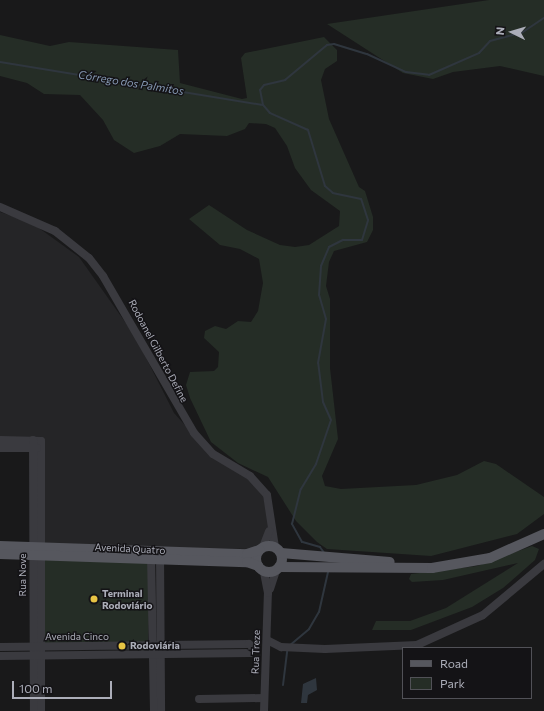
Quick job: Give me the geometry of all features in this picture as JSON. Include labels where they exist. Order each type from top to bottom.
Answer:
[{"type":"main road","points":[[261,549],[261,569],[278,569],[300,561],[451,566],[490,558],[543,537]]},
{"type":"main road","name":"Avenida Quatro","points":[[0,546],[37,550],[190,556],[247,554],[261,549],[278,550],[300,561]]},
{"type":"main road","name":"Avenida Quatro","points":[[0,554],[37,550]]},
{"type":"main road","points":[[278,550],[278,569]]},
{"type":"main road","name":"Avenida Quatro","points":[[203,556],[247,562],[261,569]]},
{"type":"street","name":"Rodoanel Gilberto Define","points":[[0,207],[39,222],[89,258],[119,300],[194,433],[213,454],[250,476],[263,489],[269,501],[270,526],[278,550]]},
{"type":"street","points":[[0,440],[37,444]]},
{"type":"street","points":[[0,448],[37,444]]},
{"type":"street","name":"Rua Nove","points":[[34,711],[37,656],[37,444]]},
{"type":"street","name":"Rodoanel Gilberto Define","points":[[261,549],[270,526]]},
{"type":"street","points":[[154,711],[157,655],[156,554]]},
{"type":"street","points":[[266,640],[281,647],[294,648],[396,648],[435,639],[483,615],[544,564]]},
{"type":"street","name":"Rua Treze","points":[[261,569],[268,593],[264,711]]},
{"type":"street","name":"Rua Treze","points":[[268,593],[278,569]]},
{"type":"street","name":"Avenida Cinco","points":[[0,647],[249,644],[254,648],[250,653],[0,656]]},
{"type":"street","points":[[157,655],[161,711]]},
{"type":"street","name":"Rua Nove","points":[[37,656],[41,711]]},
{"type":"street","points":[[199,699],[264,698]]},
{"type":"shaded area","points":[[0,212],[32,223],[79,257],[135,336],[174,413],[203,445],[262,490],[269,525],[258,549],[41,546],[41,441],[0,440]]},
{"type":"shaded area","points":[[316,678],[317,690],[308,695],[307,703],[301,703],[303,684]]},
{"type":"green space","points":[[489,0],[544,0],[544,76],[500,66],[453,72],[433,79],[403,73],[327,24]]},
{"type":"green space","points":[[0,35],[50,46],[69,42],[178,50],[180,83],[242,99],[247,98],[241,58],[245,53],[324,37],[337,50],[337,61],[325,69],[321,80],[329,119],[359,187],[365,191],[373,217],[373,230],[367,242],[334,251],[329,262],[326,286],[330,299],[330,368],[338,439],[322,476],[325,486],[341,489],[416,485],[457,475],[484,461],[496,464],[544,497],[544,514],[517,534],[431,556],[327,549],[317,542],[296,521],[268,477],[238,463],[211,442],[190,398],[186,385],[190,372],[214,371],[218,367],[219,352],[204,338],[205,331],[215,326],[226,329],[238,321],[251,322],[258,311],[263,283],[259,259],[240,249],[220,245],[189,219],[209,205],[247,230],[280,245],[295,247],[309,245],[339,226],[340,211],[311,190],[295,168],[287,146],[275,128],[266,124],[249,123],[245,129],[227,136],[180,134],[160,146],[134,153],[114,140],[103,120],[80,95],[44,94],[27,83],[0,76]]},
{"type":"green space","points":[[532,546],[539,549],[535,560],[503,588],[472,607],[411,630],[372,630],[376,621],[410,621],[446,608],[518,563],[443,580],[412,582],[409,579],[411,574],[477,566]]},
{"type":"green space","points":[[41,554],[151,558],[148,651],[38,647]]},
{"type":"waterway","points":[[325,554],[320,547],[302,542],[292,524],[301,489],[316,464],[331,420],[323,402],[318,363],[326,319],[319,295],[321,266],[329,247],[343,240],[362,240],[368,220],[361,199],[333,193],[325,186],[308,130],[270,113],[263,105],[260,90],[264,85],[285,80],[327,45],[334,44],[367,54],[406,72],[429,75],[479,53],[490,41],[523,32],[544,18]]},
{"type":"waterway","name":"Córrego dos Palmitos","points":[[0,62],[263,105]]},
{"type":"waterway","points":[[289,646],[309,629],[319,612],[328,572]]},
{"type":"waterway","points":[[283,685],[287,650]]},
{"type":"place","name":"Terminal Rodoviário","points":[[94,599]]},
{"type":"place","name":"Rodoviária","points":[[122,646]]}]
